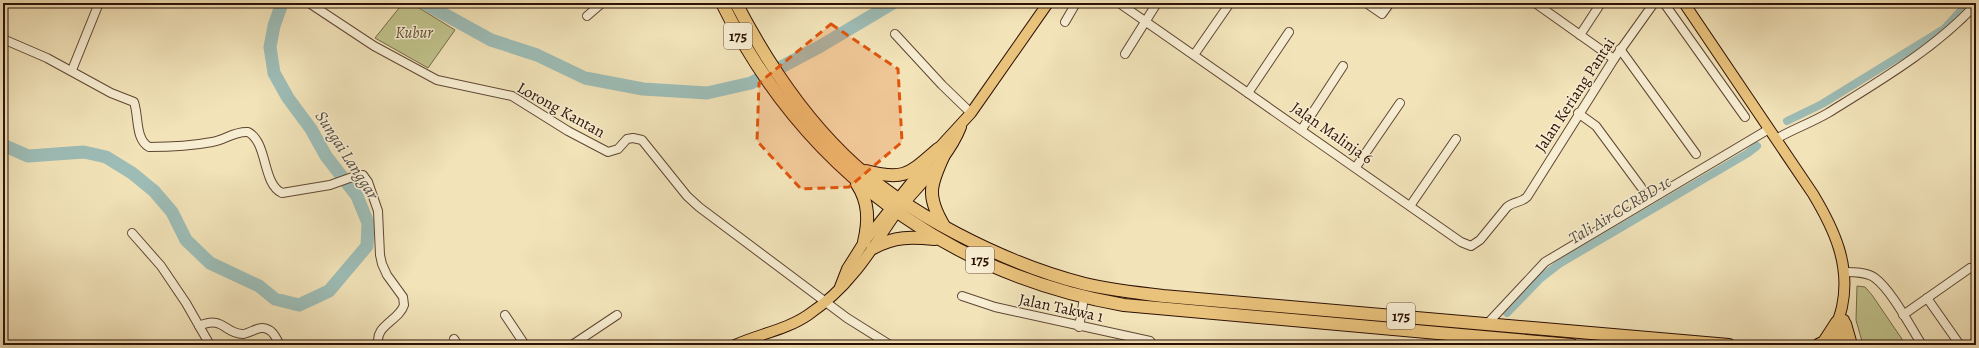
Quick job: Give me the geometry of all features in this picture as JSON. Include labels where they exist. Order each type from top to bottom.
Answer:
[{"type":"highway","name":"175","points":[[722,3],[733,26],[762,63],[789,90],[858,175],[945,228],[1049,274],[1087,285],[1124,292],[1729,345]]},
{"type":"highway","name":"175","points":[[736,3],[762,63],[779,97],[818,144],[858,175],[894,210],[936,239],[1023,278],[1084,298],[1162,310],[1572,345]]},
{"type":"highway","points":[[936,239],[902,237],[869,245],[867,212],[858,175],[885,176],[907,174],[941,152]]},
{"type":"highway","points":[[941,152],[933,178],[931,191],[935,212],[945,228]]},
{"type":"highway","points":[[1818,345],[1824,342],[1841,323],[1851,345]]},
{"type":"main road","points":[[735,345],[789,326],[808,315],[853,275],[869,245],[901,200],[941,152],[958,136],[962,124],[1048,3]]},
{"type":"main road","points":[[1684,3],[1813,194],[1830,223],[1840,249],[1844,272],[1838,345]]},
{"type":"main road","points":[[1829,345],[1841,323]]},
{"type":"street","points":[[72,70],[99,3]]},
{"type":"street","name":"Lorong Kantan","points":[[309,3],[374,46],[437,80],[512,96],[568,131],[608,152],[618,150],[627,139],[633,138],[642,140],[687,196],[699,207],[824,301]]},
{"type":"street","points":[[587,16],[602,3]]},
{"type":"street","points":[[1065,22],[1076,3]]},
{"type":"street","name":"Jalan Malinja 6","points":[[1119,3],[1356,167],[1461,242],[1471,246],[1480,240],[1507,207],[1516,202],[1522,202]]},
{"type":"street","points":[[1125,54],[1157,3]]},
{"type":"street","points":[[1194,55],[1230,3]]},
{"type":"street","points":[[1366,3],[1382,14],[1390,3]]},
{"type":"street","points":[[1535,3],[1614,59]]},
{"type":"street","name":"Jalan Keriang Pantai","points":[[1522,202],[1531,191],[1578,113],[1620,48],[1654,3]]},
{"type":"street","points":[[1664,3],[1745,117]]},
{"type":"street","points":[[1776,139],[1789,131],[1826,114],[1917,55],[1947,33],[1976,4]]},
{"type":"street","points":[[1580,35],[1599,6]]},
{"type":"street","points":[[1248,93],[1288,32]]},
{"type":"street","points":[[894,34],[942,85],[971,112]]},
{"type":"street","points":[[3,39],[72,70],[111,93],[134,102],[137,112],[140,137],[144,144],[149,147],[215,142],[230,134],[248,132],[256,139],[270,176],[280,192],[286,193],[330,185],[347,178],[358,175],[363,176],[368,182],[378,211],[380,255],[382,264],[387,275],[403,297],[404,304],[400,313],[380,331],[377,339],[379,345]]},
{"type":"street","points":[[1702,55],[1713,46]]},
{"type":"street","points":[[1620,48],[1696,154]]},
{"type":"street","points":[[1713,71],[1725,63]]},
{"type":"street","points":[[1302,130],[1344,66]]},
{"type":"street","points":[[1736,104],[1747,96]]},
{"type":"street","points":[[1356,167],[1400,103]]},
{"type":"street","points":[[1578,113],[1596,126],[1641,187]]},
{"type":"street","points":[[1488,323],[1545,262],[1769,129]]},
{"type":"street","points":[[1410,206],[1456,139]]},
{"type":"street","points":[[132,233],[161,266],[186,303],[210,345]]},
{"type":"street","points":[[1902,315],[1970,268],[1976,267]]},
{"type":"street","points":[[1844,272],[1863,273],[1874,277],[1886,289],[1922,345]]},
{"type":"street","name":"Jalan Takwa 1","points":[[962,296],[995,307],[1079,327],[1150,341],[1153,345]]},
{"type":"street","points":[[1079,327],[1084,298]]},
{"type":"street","points":[[1927,298],[1960,345]]},
{"type":"street","points":[[824,301],[890,345]]},
{"type":"street","points":[[505,315],[525,345]]},
{"type":"street","points":[[572,345],[616,315]]},
{"type":"street","points":[[199,326],[208,322],[217,322],[243,334],[262,327],[272,331],[280,345]]},
{"type":"street","points":[[1465,345],[1477,336]]},
{"type":"street","points":[[755,337],[764,345]]},
{"type":"highlighted area","points":[[831,24],[898,69],[902,142],[849,187],[801,189],[757,141],[759,83]]},
{"type":"green space","name":"Kubur","points":[[403,3],[411,3],[455,30],[428,68],[375,38]]},
{"type":"green space","points":[[1857,286],[1865,287],[1872,295],[1906,345],[1863,345],[1856,320]]},
{"type":"waterway","name":"Sungai Langgar","points":[[3,145],[28,156],[84,152],[106,157],[132,173],[154,191],[172,212],[186,240],[210,263],[259,286],[275,299],[299,305],[329,291],[367,246],[368,223],[357,196],[326,156],[311,129],[288,98],[274,73],[270,47],[274,26],[282,3]]},
{"type":"waterway","name":"Sungai Langgar","points":[[424,3],[491,40],[537,55],[585,78],[643,89],[707,93],[751,83],[819,47],[893,3]]},
{"type":"waterway","name":"Tali Air CCRBD 1c","points":[[1787,121],[1822,104],[1944,29],[1968,3]]},
{"type":"waterway","name":"Tali Air CCRBD 1c","points":[[1507,313],[1541,278],[1559,264],[1748,153],[1757,146]]}]
